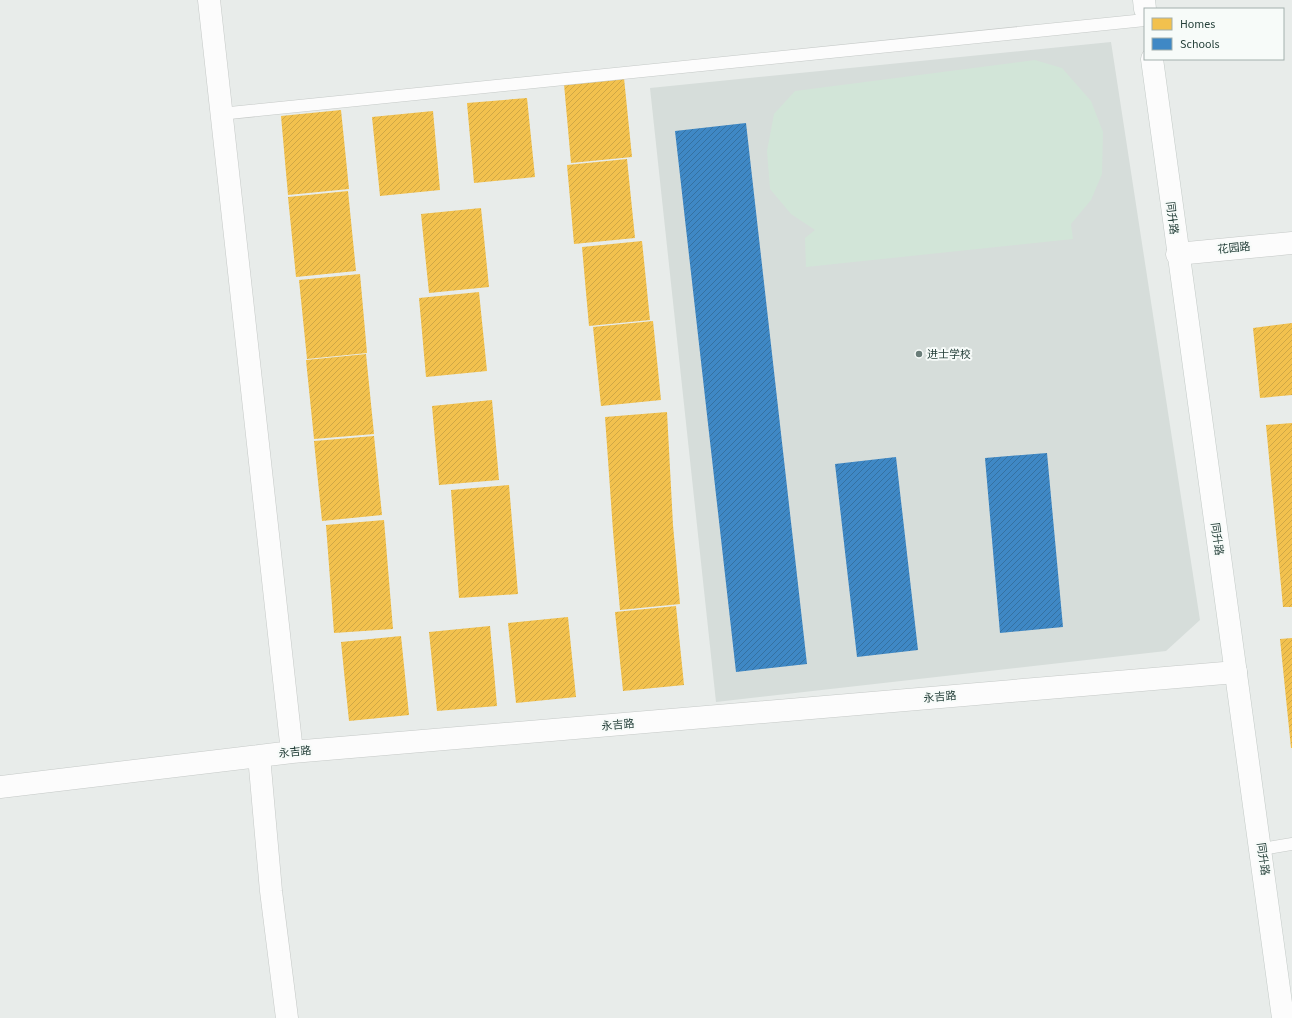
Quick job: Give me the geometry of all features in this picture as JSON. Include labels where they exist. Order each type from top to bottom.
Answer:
[{"type":"street","points":[[209,0],[220,114],[292,752]]},
{"type":"street","name":"同升路","points":[[1152,60],[1177,254],[1261,849],[1283,1018]]},
{"type":"street","name":"花园路","points":[[1177,254],[1292,243]]},
{"type":"street","name":"永吉路","points":[[0,787],[292,752],[1236,672]]},
{"type":"street","points":[[259,756],[271,891],[287,1018]]},
{"type":"lane","points":[[220,114],[1144,20]]},
{"type":"lane","points":[[1261,849],[1292,844]]},
{"type":"shaded area","name":"进士学校","points":[[1111,42],[1200,620],[1166,651],[716,702],[650,88]]},
{"type":"green space","points":[[1035,60],[1062,68],[1091,101],[1103,132],[1102,174],[1091,200],[1071,224],[1073,239],[806,267],[805,238],[815,230],[791,214],[770,189],[767,151],[774,114],[795,91]]},
{"type":"building: Homes","points":[[624,78],[632,157],[571,163],[564,84]]},
{"type":"building: Homes","points":[[527,98],[535,177],[474,183],[467,103]]},
{"type":"building: Homes","points":[[341,110],[349,189],[288,195],[281,116]]},
{"type":"building: Homes","points":[[433,111],[440,190],[380,196],[372,117]]},
{"type":"building: Homes","points":[[627,159],[635,238],[574,244],[567,165]]},
{"type":"building: Homes","points":[[348,191],[356,271],[296,277],[288,197]]},
{"type":"building: Homes","points":[[481,208],[489,287],[429,293],[421,214]]},
{"type":"building: Homes","points":[[642,241],[650,320],[589,326],[582,247]]},
{"type":"building: Homes","points":[[360,274],[367,353],[307,359],[299,280]]},
{"type":"building: Homes","points":[[479,292],[487,371],[426,377],[419,298]]},
{"type":"building: Homes","points":[[653,321],[661,400],[601,406],[593,327]]},
{"type":"building: Homes","points":[[1292,323],[1292,395],[1260,398],[1253,328]]},
{"type":"building: Homes","points":[[366,354],[374,434],[314,439],[306,360]]},
{"type":"building: Homes","points":[[492,400],[499,480],[439,485],[432,406]]},
{"type":"building: Homes","points":[[667,412],[673,525],[680,604],[620,610],[605,417]]},
{"type":"building: Homes","points":[[1292,423],[1292,607],[1283,607],[1266,425]]},
{"type":"building: Homes","points":[[374,436],[382,515],[322,521],[314,441]]},
{"type":"building: Homes","points":[[509,485],[518,594],[459,598],[451,490]]},
{"type":"building: Homes","points":[[384,520],[393,629],[334,633],[326,525]]},
{"type":"building: Homes","points":[[676,606],[684,685],[623,691],[615,612]]},
{"type":"building: Homes","points":[[568,617],[576,697],[516,703],[508,623]]},
{"type":"building: Homes","points":[[490,626],[497,706],[437,711],[429,632]]},
{"type":"building: Homes","points":[[401,636],[409,715],[349,721],[341,642]]},
{"type":"building: Homes","points":[[1292,638],[1292,748],[1291,748],[1280,639]]},
{"type":"building: Schools","points":[[746,123],[807,664],[736,672],[675,131]]},
{"type":"building: Schools","points":[[1047,453],[1063,627],[1000,633],[985,458]]},
{"type":"building: Schools","points":[[896,457],[918,650],[857,657],[835,464]]},
{"type":"place","name":"进士学校","points":[[919,354]]}]
